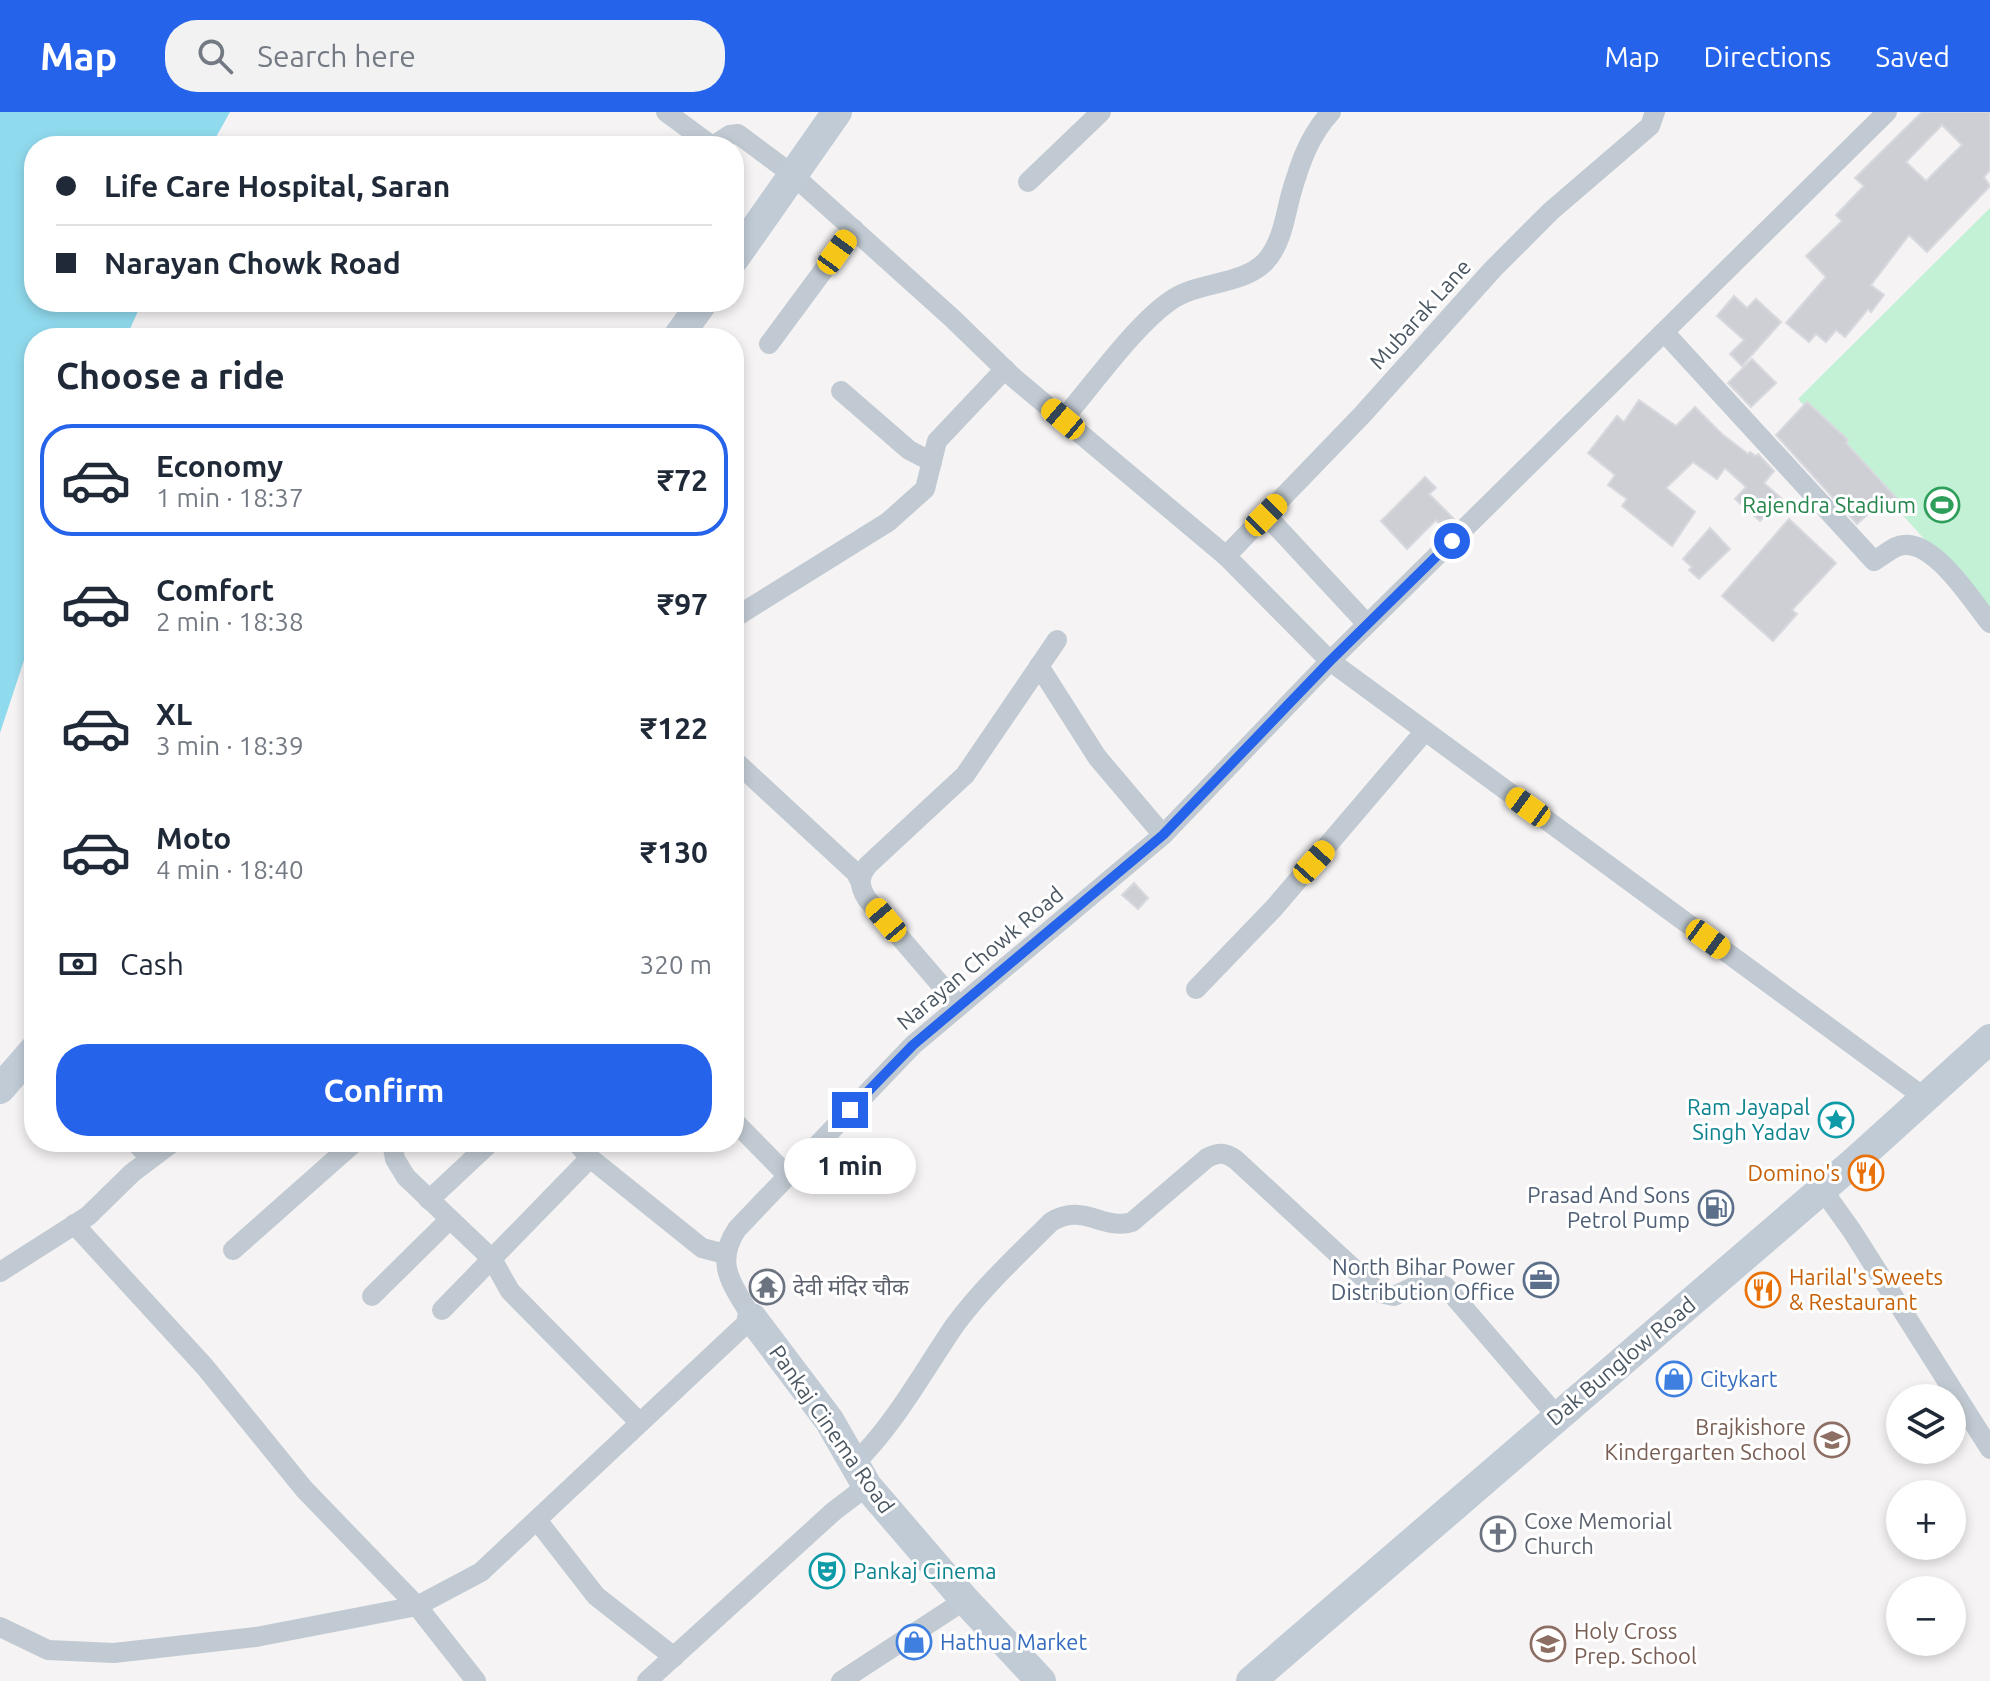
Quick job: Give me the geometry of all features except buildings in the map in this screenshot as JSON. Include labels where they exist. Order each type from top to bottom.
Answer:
[{"type":"street","points":[[666,112],[698,136]]},
{"type":"street","points":[[744,245],[837,112]]},
{"type":"street","points":[[1028,182],[1101,112]]},
{"type":"street","points":[[1063,419],[1144,325],[1170,300],[1194,288],[1254,271],[1264,263],[1277,243],[1308,145],[1331,112]]},
{"type":"street","name":"Mubarak Lane","points":[[1226,556],[1353,426],[1493,269],[1551,211],[1650,126],[1655,112]]},
{"type":"street","name":"Narayan Chowk Road","points":[[725,1254],[737,1229],[913,1045],[1163,835],[1367,624],[1887,112]]},
{"type":"street","points":[[744,138],[793,175],[1005,369],[1226,556],[1330,661],[1925,1098]]},
{"type":"street","points":[[769,344],[854,229]]},
{"type":"street","points":[[1664,332],[1874,561],[1896,547],[1910,545],[1927,551],[1990,623]]},
{"type":"street","points":[[744,612],[888,522],[925,489],[937,441],[1005,369]]},
{"type":"street","points":[[841,391],[909,450],[932,462]]},
{"type":"street","points":[[1266,515],[1367,624]]},
{"type":"street","points":[[860,881],[868,865],[965,775],[1057,640]]},
{"type":"street","points":[[1039,666],[1097,757],[1163,835]]},
{"type":"street","points":[[1196,989],[1274,908],[1425,731]]},
{"type":"street","points":[[744,769],[856,873],[867,899],[959,1006]]},
{"type":"street","name":"Dak Bunglow Road","points":[[1251,1681],[1556,1415],[1822,1189],[1990,1039]]},
{"type":"street","points":[[0,1089],[24,1061]]},
{"type":"street","points":[[744,1131],[788,1176]]},
{"type":"street","points":[[144,1152],[150,1158]]},
{"type":"street","points":[[0,1272],[74,1224],[159,1152]]},
{"type":"street","points":[[233,1250],[344,1152]]},
{"type":"street","points":[[394,1152],[406,1177],[492,1259],[510,1291],[640,1423]]},
{"type":"street","points":[[429,1200],[480,1152]]},
{"type":"street","points":[[4,1635],[48,1650],[114,1653],[256,1637],[417,1606],[481,1572],[752,1318],[731,1281],[725,1254],[702,1248],[585,1152]]},
{"type":"street","points":[[647,1681],[834,1511],[861,1475],[957,1323],[1051,1222],[1062,1215],[1078,1213],[1120,1224],[1132,1222],[1216,1153],[1236,1160],[1380,1293],[1394,1296],[1430,1279],[1445,1286],[1556,1415]]},
{"type":"street","points":[[442,1310],[590,1158]]},
{"type":"street","points":[[1822,1189],[1852,1231],[1990,1449]]},
{"type":"street","points":[[372,1296],[449,1220]]},
{"type":"street","points":[[74,1224],[205,1367],[304,1489],[417,1606],[476,1681]]},
{"type":"street","name":"Pankaj Cinema Road","points":[[752,1318],[829,1420],[861,1475],[965,1600],[1041,1681]]},
{"type":"street","points":[[537,1520],[596,1596],[674,1657]]},
{"type":"street","points":[[841,1681],[965,1600]]},
{"type":"green space","name":"Rajendra Stadium","points":[[1990,208],[1990,612],[1798,399]]},
{"type":"water","points":[[0,112],[230,112],[217,136],[24,136],[24,312],[138,312],[130,328],[24,328],[24,660],[0,733]]},
{"type":"place","name":"Rajendra Stadium","points":[[1942,505]]},
{"type":"place","name":"Ram Jayapal Singh Yadav","points":[[1836,1120]]},
{"type":"place","name":"Domino's","points":[[1866,1173]]},
{"type":"place","name":"Prasad And Sons Petrol Pump","points":[[1716,1208]]},
{"type":"place","name":"North Bihar Power Distribution Office","points":[[1541,1280]]},
{"type":"place","name":"देवी मंदिर चौक","points":[[767,1287]]},
{"type":"place","name":"Harilal's Sweets & Restaurant","points":[[1763,1290]]},
{"type":"place","name":"Citykart","points":[[1674,1379]]},
{"type":"place","name":"Brajkishore Kindergarten School","points":[[1832,1440]]},
{"type":"place","name":"Coxe Memorial Church","points":[[1498,1534]]},
{"type":"place","name":"Pankaj Cinema","points":[[827,1571]]},
{"type":"place","name":"Hathua Market","points":[[914,1642]]},
{"type":"place","name":"Holy Cross Prep. School","points":[[1548,1644]]},
{"type":"route","points":[[850,1110],[913,1045],[1163,835],[1330,661],[1452,541]]}]
